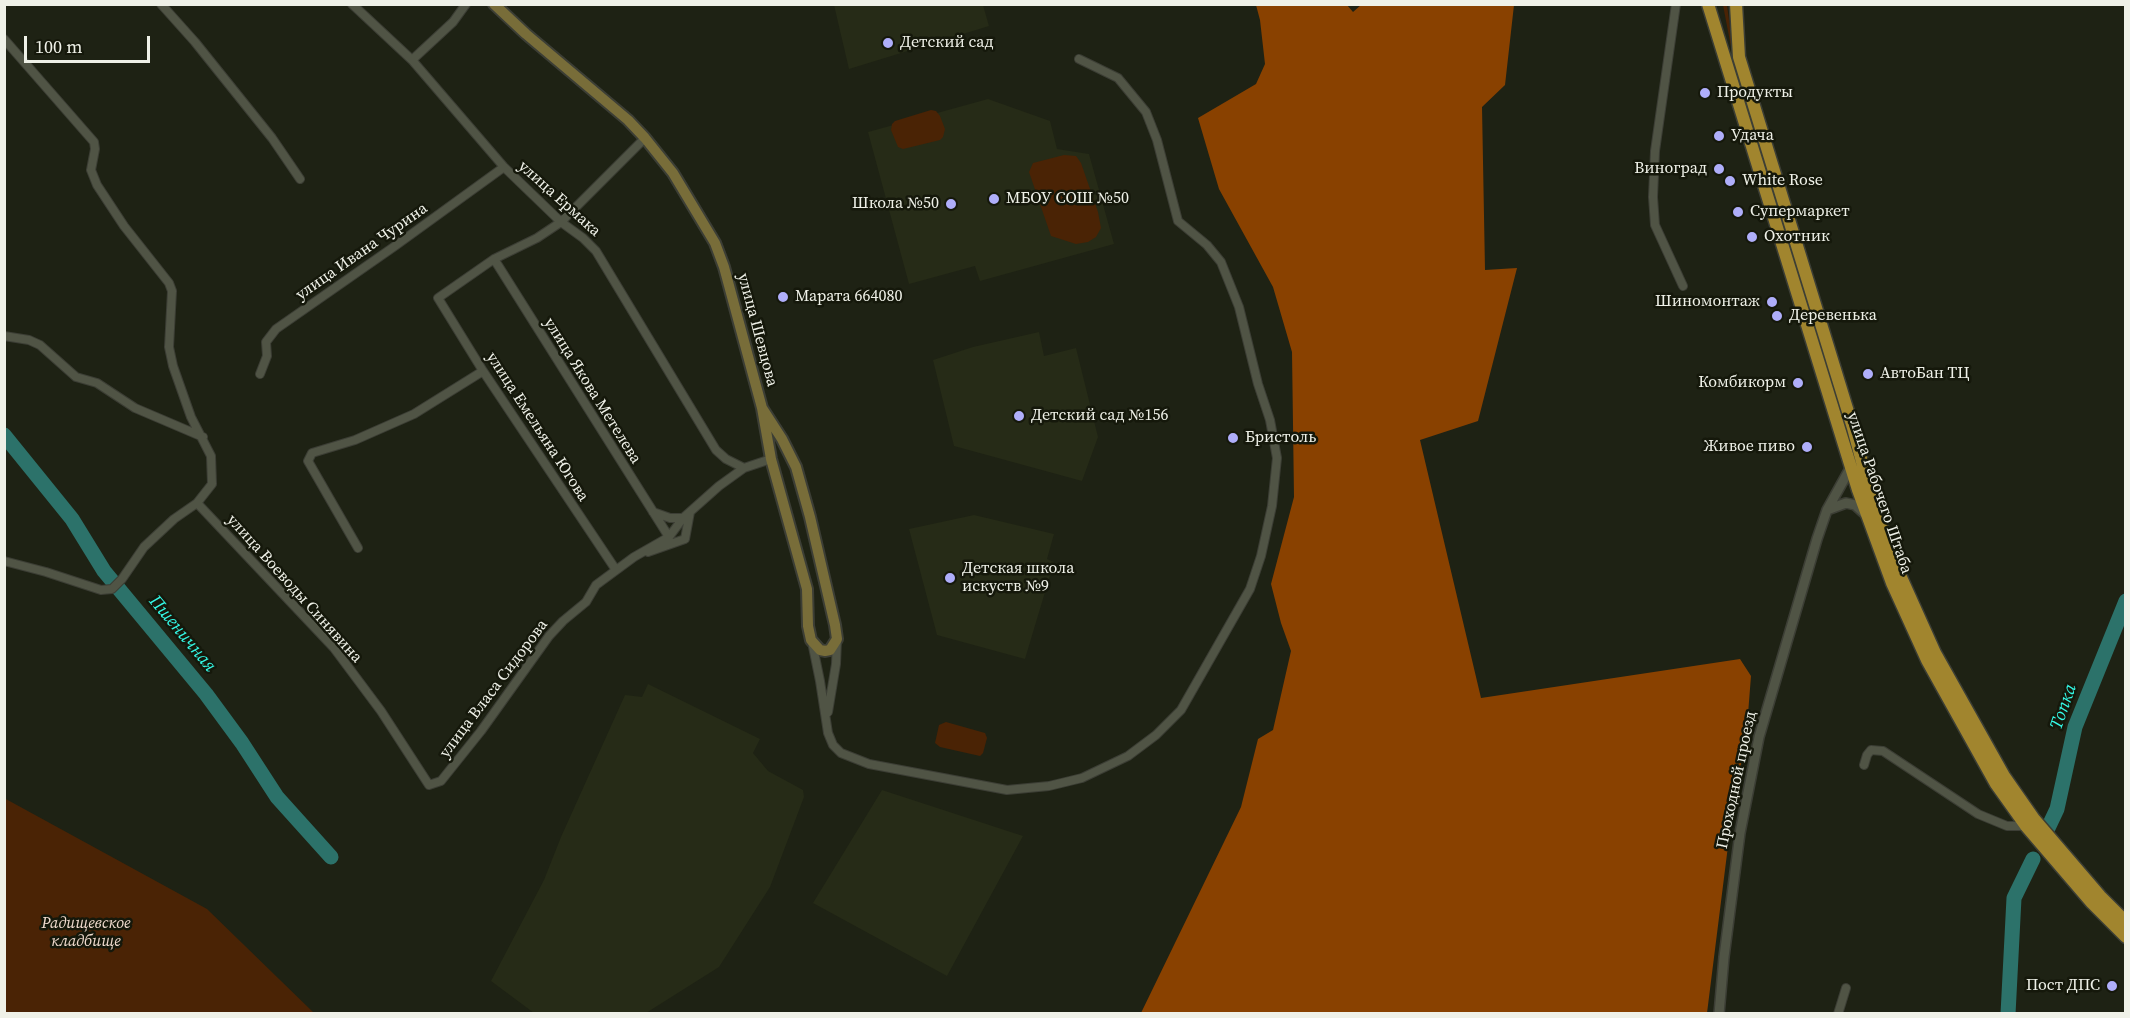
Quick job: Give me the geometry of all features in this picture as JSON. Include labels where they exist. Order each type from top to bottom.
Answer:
[{"type":"main road","name":"улица Шевцова","points":[[494,4],[628,120],[645,138],[673,173],[715,243],[724,267],[762,408],[771,459],[807,590],[808,626],[811,640]]},
{"type":"main road","name":"улица Рабочего Штаба","points":[[1708,4],[1866,515],[1892,583],[1927,660],[1996,784],[2026,826],[2092,903],[2126,937]]},
{"type":"main road","name":"улица Рабочего Штаба","points":[[1736,4],[1739,57],[1860,452],[1874,507],[1900,575],[1930,642],[2004,776],[2034,819],[2100,896],[2126,922]]},
{"type":"main road","points":[[762,408],[782,439],[796,467],[836,625],[837,639],[830,650],[820,650],[811,640]]},
{"type":"street","points":[[161,4],[195,42],[272,138],[300,178]]},
{"type":"street","name":"улица Ермака","points":[[352,4],[412,60],[504,167],[561,222],[596,251],[716,450],[726,459],[744,468]]},
{"type":"street","points":[[412,60],[453,22],[466,4]]},
{"type":"street","points":[[1676,4],[1655,151],[1653,197],[1655,225],[1683,286]]},
{"type":"street","points":[[4,39],[94,142],[91,170],[97,185],[124,226],[169,283],[172,291],[170,347],[173,366],[191,417],[211,456],[212,484],[197,503],[174,519],[144,548],[112,589],[101,591],[46,572],[4,561]]},
{"type":"street","name":"улица Шевцова","points":[[811,640],[828,733],[833,745],[841,753],[869,764],[1007,790],[1049,786],[1082,778],[1128,756],[1156,735],[1181,710],[1250,589],[1272,506],[1276,458],[1270,420],[1258,384],[1239,307],[1221,262],[1207,245],[1178,221],[1157,140],[1146,112],[1118,78],[1079,59]]},
{"type":"street","points":[[494,259],[537,238],[561,222],[645,138]]},
{"type":"street","name":"улица Ивана Чурина","points":[[260,374],[267,356],[266,342],[276,329],[504,167]]},
{"type":"street","name":"улица Емельяна Югова","points":[[494,259],[438,298],[483,371],[615,570]]},
{"type":"street","name":"улица Якова Метелева","points":[[494,259],[669,537]]},
{"type":"street","points":[[4,336],[29,340],[40,345],[72,374],[97,383],[135,408],[203,437]]},
{"type":"street","points":[[358,548],[308,460],[312,453],[355,440],[414,414],[483,371]]},
{"type":"street","name":"Проходной проезд","points":[[1719,1014],[1740,833],[1756,747],[1827,510],[1860,452]]},
{"type":"street","points":[[744,468],[771,459]]},
{"type":"street","points":[[1851,467],[1859,471],[1866,479]]},
{"type":"street","name":"улица Власа Сидорова","points":[[429,785],[441,781],[549,636],[586,602],[596,585],[634,557],[669,537],[683,518],[719,486],[744,468]]},
{"type":"street","name":"улица Воеводы Синявина","points":[[197,503],[334,648],[381,711],[429,785]]},
{"type":"street","points":[[1827,510],[1846,503],[1855,505],[1866,515]]},
{"type":"street","points":[[653,512],[670,518],[683,518]]},
{"type":"street","points":[[634,557],[685,539],[690,512]]},
{"type":"street","points":[[827,719],[836,664],[837,639]]},
{"type":"street","points":[[1864,765],[1867,755],[1872,750],[1883,751],[1978,814],[2007,826],[2026,826]]},
{"type":"street","points":[[1838,1014],[1846,988]]},
{"type":"shaded area","name":"Детский сад","points":[[834,5],[983,5],[989,26],[849,69]]},
{"type":"shaded area","points":[[1256,5],[1347,5],[1353,12],[1361,5],[1514,5],[1505,85],[1482,107],[1485,270],[1517,268],[1478,421],[1420,440],[1481,698],[1740,659],[1751,676],[1747,727],[1729,838],[1707,1013],[1141,1013],[1241,807],[1258,739],[1273,730],[1291,651],[1271,584],[1294,497],[1292,352],[1273,287],[1219,189],[1198,118],[1256,84],[1265,64]]},
{"type":"shaded area","name":"МБОУ СОШ №50","points":[[988,99],[1050,121],[1057,149],[1089,154],[1114,244],[980,281],[975,266],[909,284],[868,132]]},
{"type":"shaded area","name":"Детский сад №156","points":[[1039,332],[1044,356],[1076,348],[1098,437],[1082,481],[954,446],[933,360],[973,347]]},
{"type":"shaded area","points":[[974,515],[1054,534],[1047,559],[1054,562],[1025,659],[937,635],[909,529]]},
{"type":"shaded area","points":[[648,684],[760,739],[753,753],[768,771],[803,790],[804,797],[770,887],[719,967],[646,1013],[534,1013],[491,981],[544,880],[625,695],[642,697]]},
{"type":"shaded area","points":[[882,790],[1023,836],[947,976],[813,903]]},
{"type":"green space","points":[[1723,5],[1727,5],[1734,58],[1851,438],[1847,439],[1788,242],[1762,170],[1740,94]]},
{"type":"green space","points":[[931,110],[936,111],[940,116],[945,129],[943,137],[940,140],[903,149],[898,147],[891,130],[892,124],[895,121]]},
{"type":"green space","points":[[1064,155],[1076,156],[1081,163],[1098,212],[1101,228],[1096,237],[1088,242],[1076,244],[1051,236],[1029,172],[1033,163]]},
{"type":"green space","points":[[946,722],[985,733],[987,738],[983,753],[980,756],[940,747],[935,743],[939,725]]},
{"type":"green space","name":"Радищевское кладбище","points":[[4,798],[207,909],[314,1013],[5,1013]]},
{"type":"waterway","name":"Пшеничная","points":[[4,435],[72,519],[104,571],[206,694],[242,743],[277,797],[331,857]]},
{"type":"waterway","name":"Топка","points":[[2048,828],[2057,809],[2075,727],[2126,601]]},
{"type":"waterway","name":"Топка","points":[[2008,1014],[2014,898],[2033,859]]},
{"type":"place","name":"Детский сад","points":[[888,43]]},
{"type":"place","name":"Продукты","points":[[1705,93]]},
{"type":"place","name":"Удача","points":[[1719,136]]},
{"type":"place","name":"Виноград","points":[[1719,169]]},
{"type":"place","name":"White Rose","points":[[1730,181]]},
{"type":"place","name":"МБОУ СОШ №50","points":[[994,199]]},
{"type":"place","name":"Школа №50","points":[[951,204]]},
{"type":"place","name":"Супермаркет","points":[[1738,212]]},
{"type":"place","name":"Охотник","points":[[1752,237]]},
{"type":"place","name":"Марата 664080","points":[[783,297]]},
{"type":"place","name":"Шиномонтаж","points":[[1772,302]]},
{"type":"place","name":"Деревенька","points":[[1777,316]]},
{"type":"place","name":"АвтоБан ТЦ","points":[[1868,374]]},
{"type":"place","name":"Комбикорм","points":[[1798,383]]},
{"type":"place","name":"Детский сад №156","points":[[1019,416]]},
{"type":"place","name":"Бристоль","points":[[1233,438]]},
{"type":"place","name":"Живое пиво","points":[[1807,447]]},
{"type":"place","name":"Детская школа искуств №9","points":[[950,578]]},
{"type":"place","name":"Пост ДПС","points":[[2112,986]]}]
